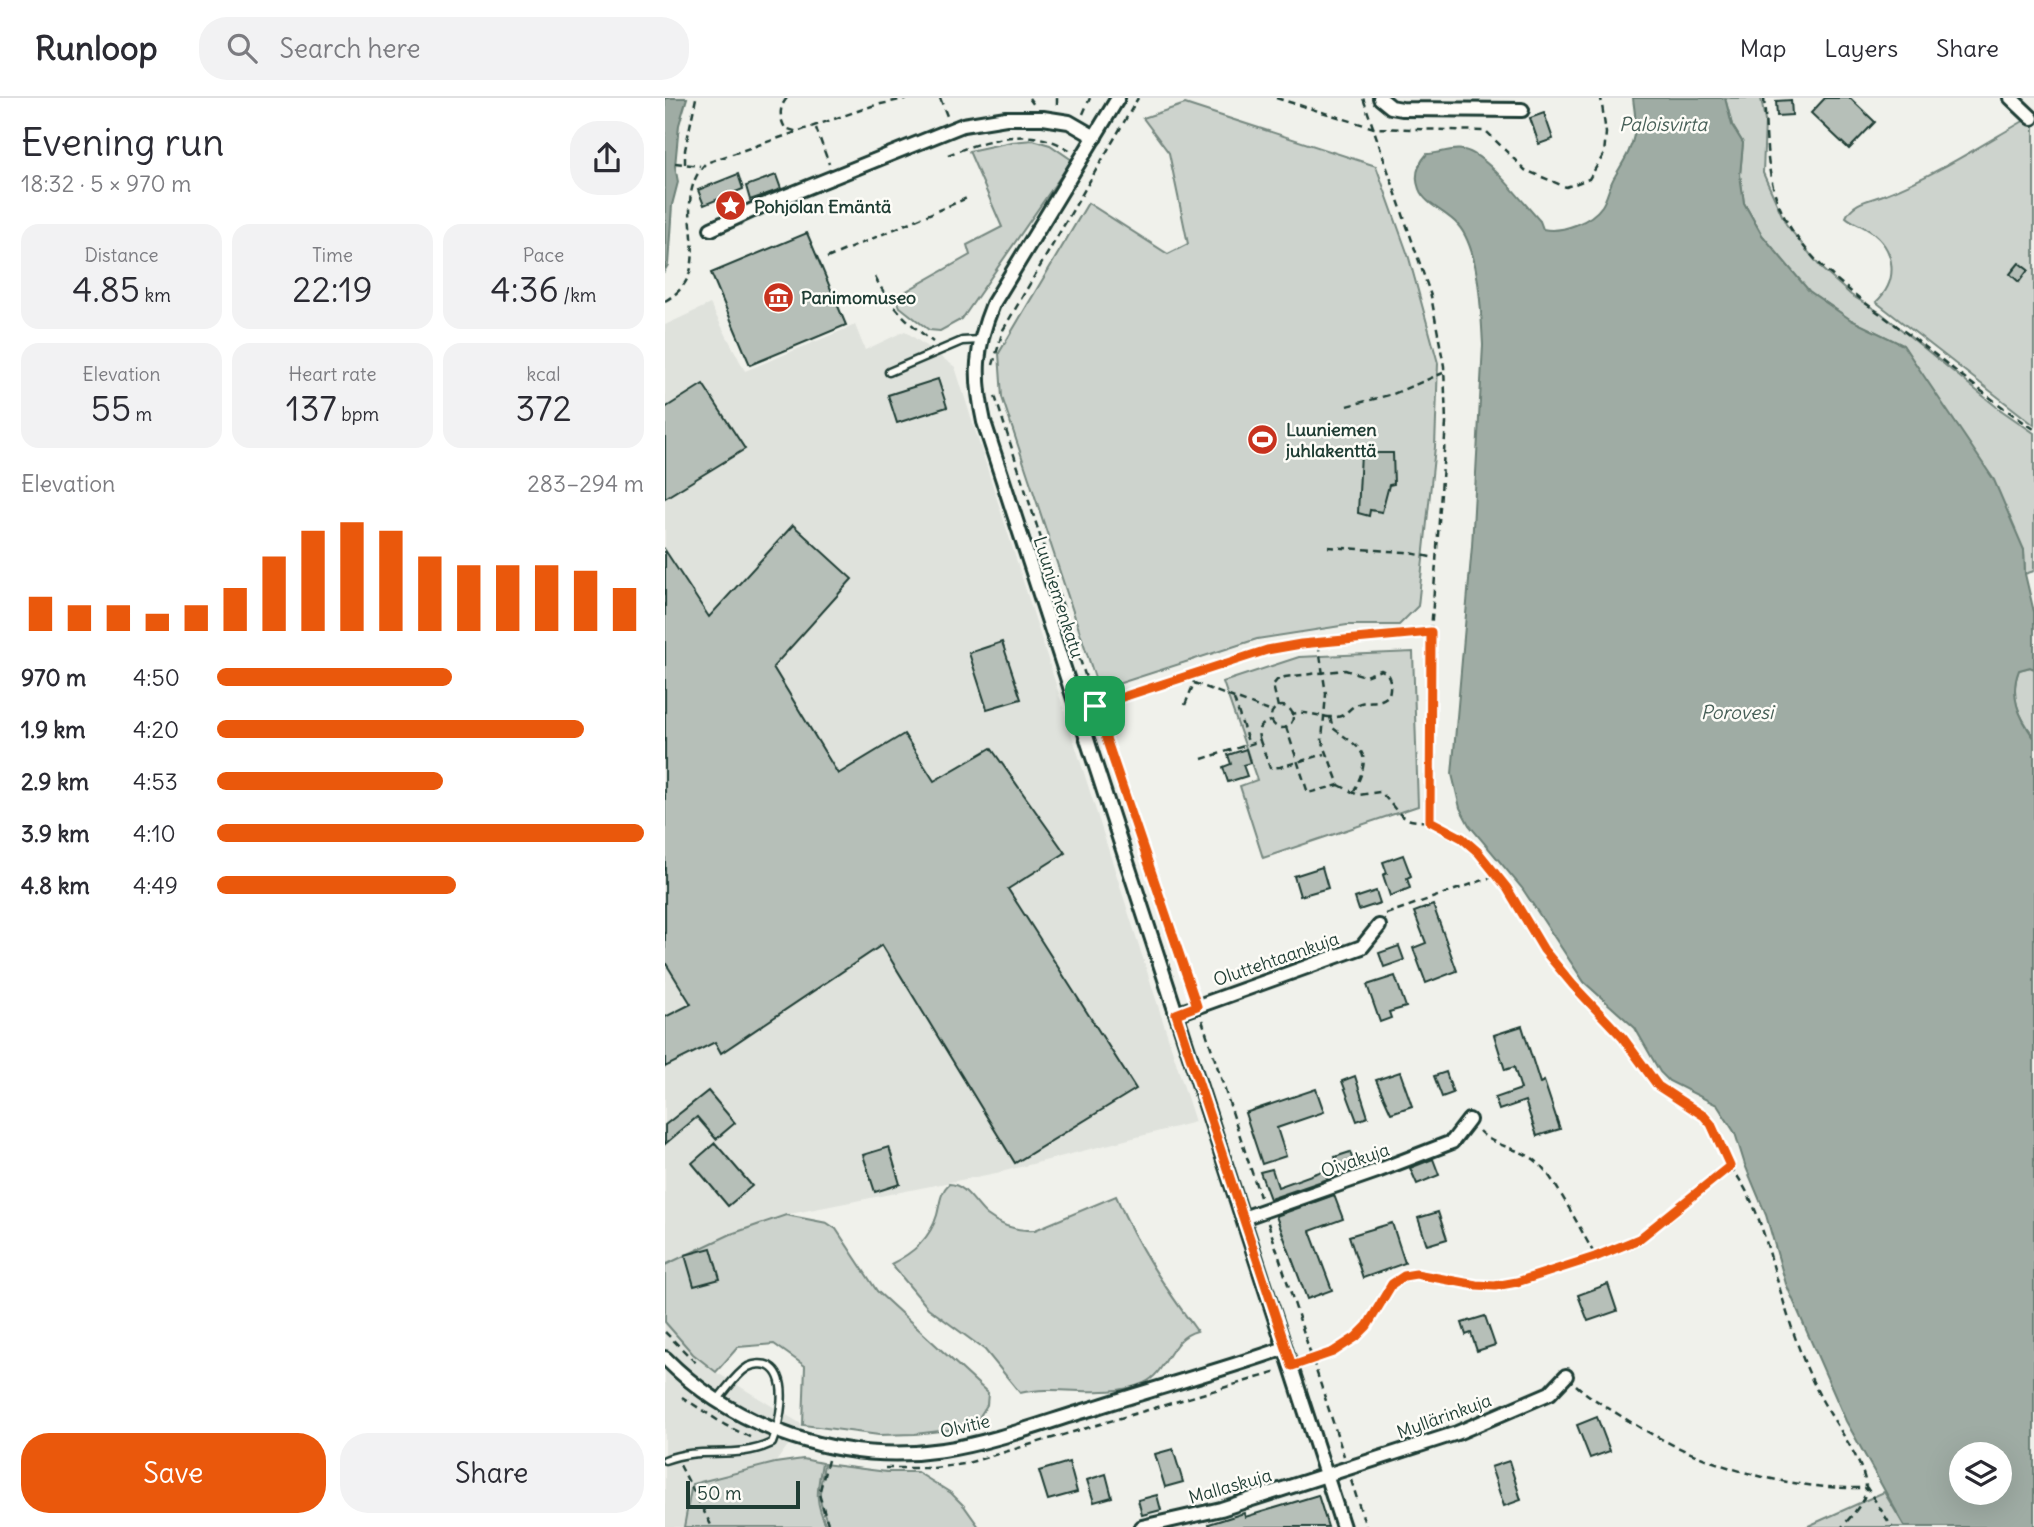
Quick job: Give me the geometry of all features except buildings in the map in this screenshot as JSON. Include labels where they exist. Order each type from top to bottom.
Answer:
[{"type":"street","name":"Luuniemenkatu","points":[[1118,98],[993,304],[980,340],[976,366],[984,422],[1343,1527]]},
{"type":"street","points":[[1380,98],[1391,107],[1402,109],[1522,110]]},
{"type":"street","points":[[2011,98],[2032,117]]},
{"type":"street","points":[[711,229],[952,128],[980,121],[1016,117],[1058,120],[1077,126],[1095,137]]},
{"type":"street","name":"Oluttehtaankuja","points":[[1176,1014],[1362,947],[1379,926]]},
{"type":"street","name":"Oivakuja","points":[[1243,1218],[1452,1142],[1469,1120]]},
{"type":"street","name":"Olvitie","points":[[665,1358],[717,1401],[777,1431],[831,1447],[856,1451],[916,1452],[975,1444],[1285,1348]]},
{"type":"street","name":"Myllärinkuja","points":[[1327,1475],[1457,1433],[1549,1394],[1566,1376]]},
{"type":"street","name":"Mallaskuja","points":[[1142,1527],[1221,1509],[1327,1475]]},
{"type":"lane","points":[[889,372],[962,341],[980,340]]},
{"type":"lane","points":[[665,1460],[698,1452],[754,1451],[772,1443],[777,1431],[782,1390],[775,1371],[768,1365],[748,1367],[717,1401]]},
{"type":"path","points":[[685,164],[685,150],[696,98]]},
{"type":"path","points":[[787,98],[781,112],[782,123],[785,128],[798,132]]},
{"type":"path","points":[[893,98],[900,100]]},
{"type":"path","points":[[687,187],[701,167],[872,106],[909,98]]},
{"type":"path","points":[[940,98],[952,128]]},
{"type":"path","points":[[1057,98],[1057,111]]},
{"type":"path","points":[[1077,126],[1090,98]]},
{"type":"path","points":[[993,367],[1003,330],[1138,98]]},
{"type":"path","points":[[1276,98],[1374,128],[1486,131],[1525,170],[1566,187],[1589,179],[1604,154],[1605,133],[1601,98]]},
{"type":"path","points":[[1363,98],[1431,296],[1444,372],[1446,423],[1431,632],[1430,821]]},
{"type":"path","points":[[1764,98],[1766,158],[1770,179],[1783,214],[1800,242],[1841,285],[2033,430]]},
{"type":"path","points":[[815,126],[834,177]]},
{"type":"path","points":[[947,155],[990,141],[1033,136],[1052,140],[1074,153]]},
{"type":"path","points":[[675,163],[701,167]]},
{"type":"path","points":[[827,258],[967,198]]},
{"type":"path","points":[[665,301],[679,290],[687,275],[687,244]]},
{"type":"path","points":[[875,277],[896,310],[943,349]]},
{"type":"path","points":[[1347,406],[1393,394],[1444,372]]},
{"type":"path","points":[[993,390],[1345,1460]]},
{"type":"path","points":[[1328,547],[1405,552],[1436,558]]},
{"type":"path","points":[[1095,706],[1267,650],[1318,642],[1431,632]]},
{"type":"path","points":[[1318,642],[1326,694],[1322,740],[1339,785]]},
{"type":"path","points":[[1278,707],[1273,690],[1277,680],[1285,677],[1345,670],[1365,676],[1381,670],[1386,672],[1391,683],[1389,695],[1384,699],[1372,704],[1361,703],[1345,715],[1330,717],[1302,711],[1292,714]]},
{"type":"path","points":[[1185,705],[1194,683],[1191,675]]},
{"type":"path","points":[[1194,683],[1272,712]]},
{"type":"path","points":[[1234,699],[1249,744]]},
{"type":"path","points":[[1278,707],[1286,707],[1292,714],[1291,723],[1286,727],[1276,726],[1272,721],[1272,712],[1278,707]]},
{"type":"path","points":[[1330,717],[1333,728],[1355,742],[1363,758],[1360,778],[1353,792]]},
{"type":"path","points":[[1272,721],[1259,726],[1258,730],[1270,768],[1327,753]]},
{"type":"path","points":[[1286,727],[1308,793],[1339,785],[1364,796],[1380,792],[1401,817],[1413,822],[1430,821],[1462,838],[1478,852],[1507,888],[1544,950],[1623,1038],[1658,1086],[1704,1116],[1711,1124],[1730,1166],[1755,1206],[1791,1326],[1822,1400],[1852,1450],[1867,1488],[1892,1527]]},
{"type":"path","points":[[1202,759],[1260,741]]},
{"type":"path","points":[[1379,926],[1385,915],[1489,880],[1496,875]]},
{"type":"path","points":[[1469,1120],[1483,1135],[1536,1161],[1553,1183],[1595,1257]]},
{"type":"path","points":[[1292,1366],[1333,1352],[1356,1337],[1367,1326],[1392,1284],[1404,1276],[1416,1274],[1495,1286],[1517,1282],[1595,1257],[1639,1239],[1730,1166]]},
{"type":"path","points":[[1566,1376],[1593,1399],[1639,1427],[1707,1461],[1797,1484],[1867,1488]]},
{"type":"path","points":[[829,1527],[819,1494],[831,1447]]},
{"type":"path","points":[[675,1456],[712,1527]]},
{"type":"path","points":[[1351,1481],[1366,1527]]},
{"type":"path","points":[[1842,1527],[1864,1498],[1867,1488]]},
{"type":"shaded area","points":[[1725,98],[1761,98],[1765,121],[1763,173],[1786,224],[1822,269],[1851,295],[1881,313],[1998,408],[2034,433],[2034,571],[2025,574],[2024,550],[1903,345],[1851,320],[1809,291],[1762,235],[1744,203],[1740,175],[1743,143],[1732,125]]},
{"type":"shaded area","points":[[1185,104],[1376,166],[1409,258],[1438,363],[1435,447],[1418,606],[1399,625],[1347,625],[1257,639],[1099,690],[1002,397],[999,353],[1088,203],[1168,254],[1188,244],[1169,153],[1143,118]]},
{"type":"shaded area","points":[[2034,115],[2034,425],[1876,302],[1888,285],[1891,275],[1889,256],[1879,238],[1846,217],[1858,204],[1924,177]]},
{"type":"shaded area","points":[[1033,140],[1050,145],[1072,160],[962,319],[940,331],[929,330],[900,307],[896,297],[970,255],[967,245],[1002,227],[969,151]]},
{"type":"shaded area","points":[[710,304],[745,371],[855,325],[865,350],[905,331],[955,367],[1195,1122],[1001,1172],[785,1215],[731,1234],[665,1265],[665,325]]},
{"type":"shaded area","points":[[1413,652],[1418,806],[1263,858],[1240,786],[1257,780],[1223,682],[1299,657]]},
{"type":"shaded area","points":[[2031,667],[2034,669],[2034,736],[2023,721],[2015,697],[2019,670]]},
{"type":"shaded area","points":[[949,1184],[960,1187],[987,1215],[998,1222],[1016,1229],[1028,1230],[1035,1230],[1116,1196],[1152,1266],[1197,1331],[1180,1341],[1152,1378],[1144,1383],[1114,1390],[1020,1393],[985,1350],[928,1308],[891,1264],[913,1250],[925,1238],[934,1224],[942,1194]]},
{"type":"shaded area","points":[[786,1215],[827,1223],[836,1229],[877,1291],[988,1393],[987,1405],[973,1427],[879,1435],[803,1425],[805,1366],[774,1344],[738,1347],[716,1372],[693,1354],[665,1322],[665,1265],[731,1234]]},
{"type":"shaded area","points":[[665,1322],[693,1354],[716,1372],[803,1425],[775,1463],[692,1484],[684,1527],[665,1527]]},
{"type":"shaded area","points":[[803,1459],[822,1463],[818,1496],[827,1527],[684,1527],[692,1484],[775,1463]]},
{"type":"shaded area","points":[[824,1464],[887,1472],[917,1472],[951,1493],[979,1527],[830,1527],[822,1510],[820,1496]]},
{"type":"shaded area","points":[[1884,1492],[1905,1527],[1806,1527]]},
{"type":"water","points":[[665,98],[687,98],[679,125],[675,166],[678,182],[672,205],[668,265],[665,270]]},
{"type":"water","name":"Porovesi","points":[[1633,98],[1725,98],[1732,125],[1743,143],[1740,175],[1744,203],[1762,235],[1809,291],[1851,320],[1903,345],[1994,480],[2024,550],[2025,574],[2034,612],[2034,669],[2030,667],[2019,670],[2015,697],[2020,714],[2034,738],[2034,1527],[1905,1527],[1846,1421],[1786,1284],[1766,1215],[1735,1133],[1717,1105],[1669,1081],[1660,1072],[1635,1028],[1584,982],[1522,888],[1469,825],[1460,808],[1452,774],[1472,546],[1483,345],[1478,282],[1471,250],[1458,225],[1422,195],[1417,179],[1418,170],[1427,154],[1464,150],[1494,170],[1540,221],[1543,229],[1567,228],[1591,217],[1604,202],[1627,155],[1636,123]]},
{"type":"place","name":"Pohjolan Emäntä","points":[[731,206]]},
{"type":"place","name":"Panimomuseo","points":[[778,297]]},
{"type":"place","name":"Luuniemen juhlakenttä","points":[[1263,439]]},
{"type":"route","points":[[1431,632],[1430,821],[1462,838],[1478,852],[1507,888],[1544,950],[1573,985],[1609,1021],[1658,1086],[1666,1094],[1704,1116],[1711,1124],[1723,1145],[1730,1166],[1639,1239],[1595,1257],[1517,1282],[1495,1286],[1416,1274],[1404,1276],[1392,1284],[1367,1326],[1356,1337],[1333,1352],[1292,1366],[1176,1014],[1197,1006],[1095,706],[1267,650],[1301,644],[1431,632]]},
{"type":"water label","name":"Paloisvirta","points":[[1663,124]]}]
